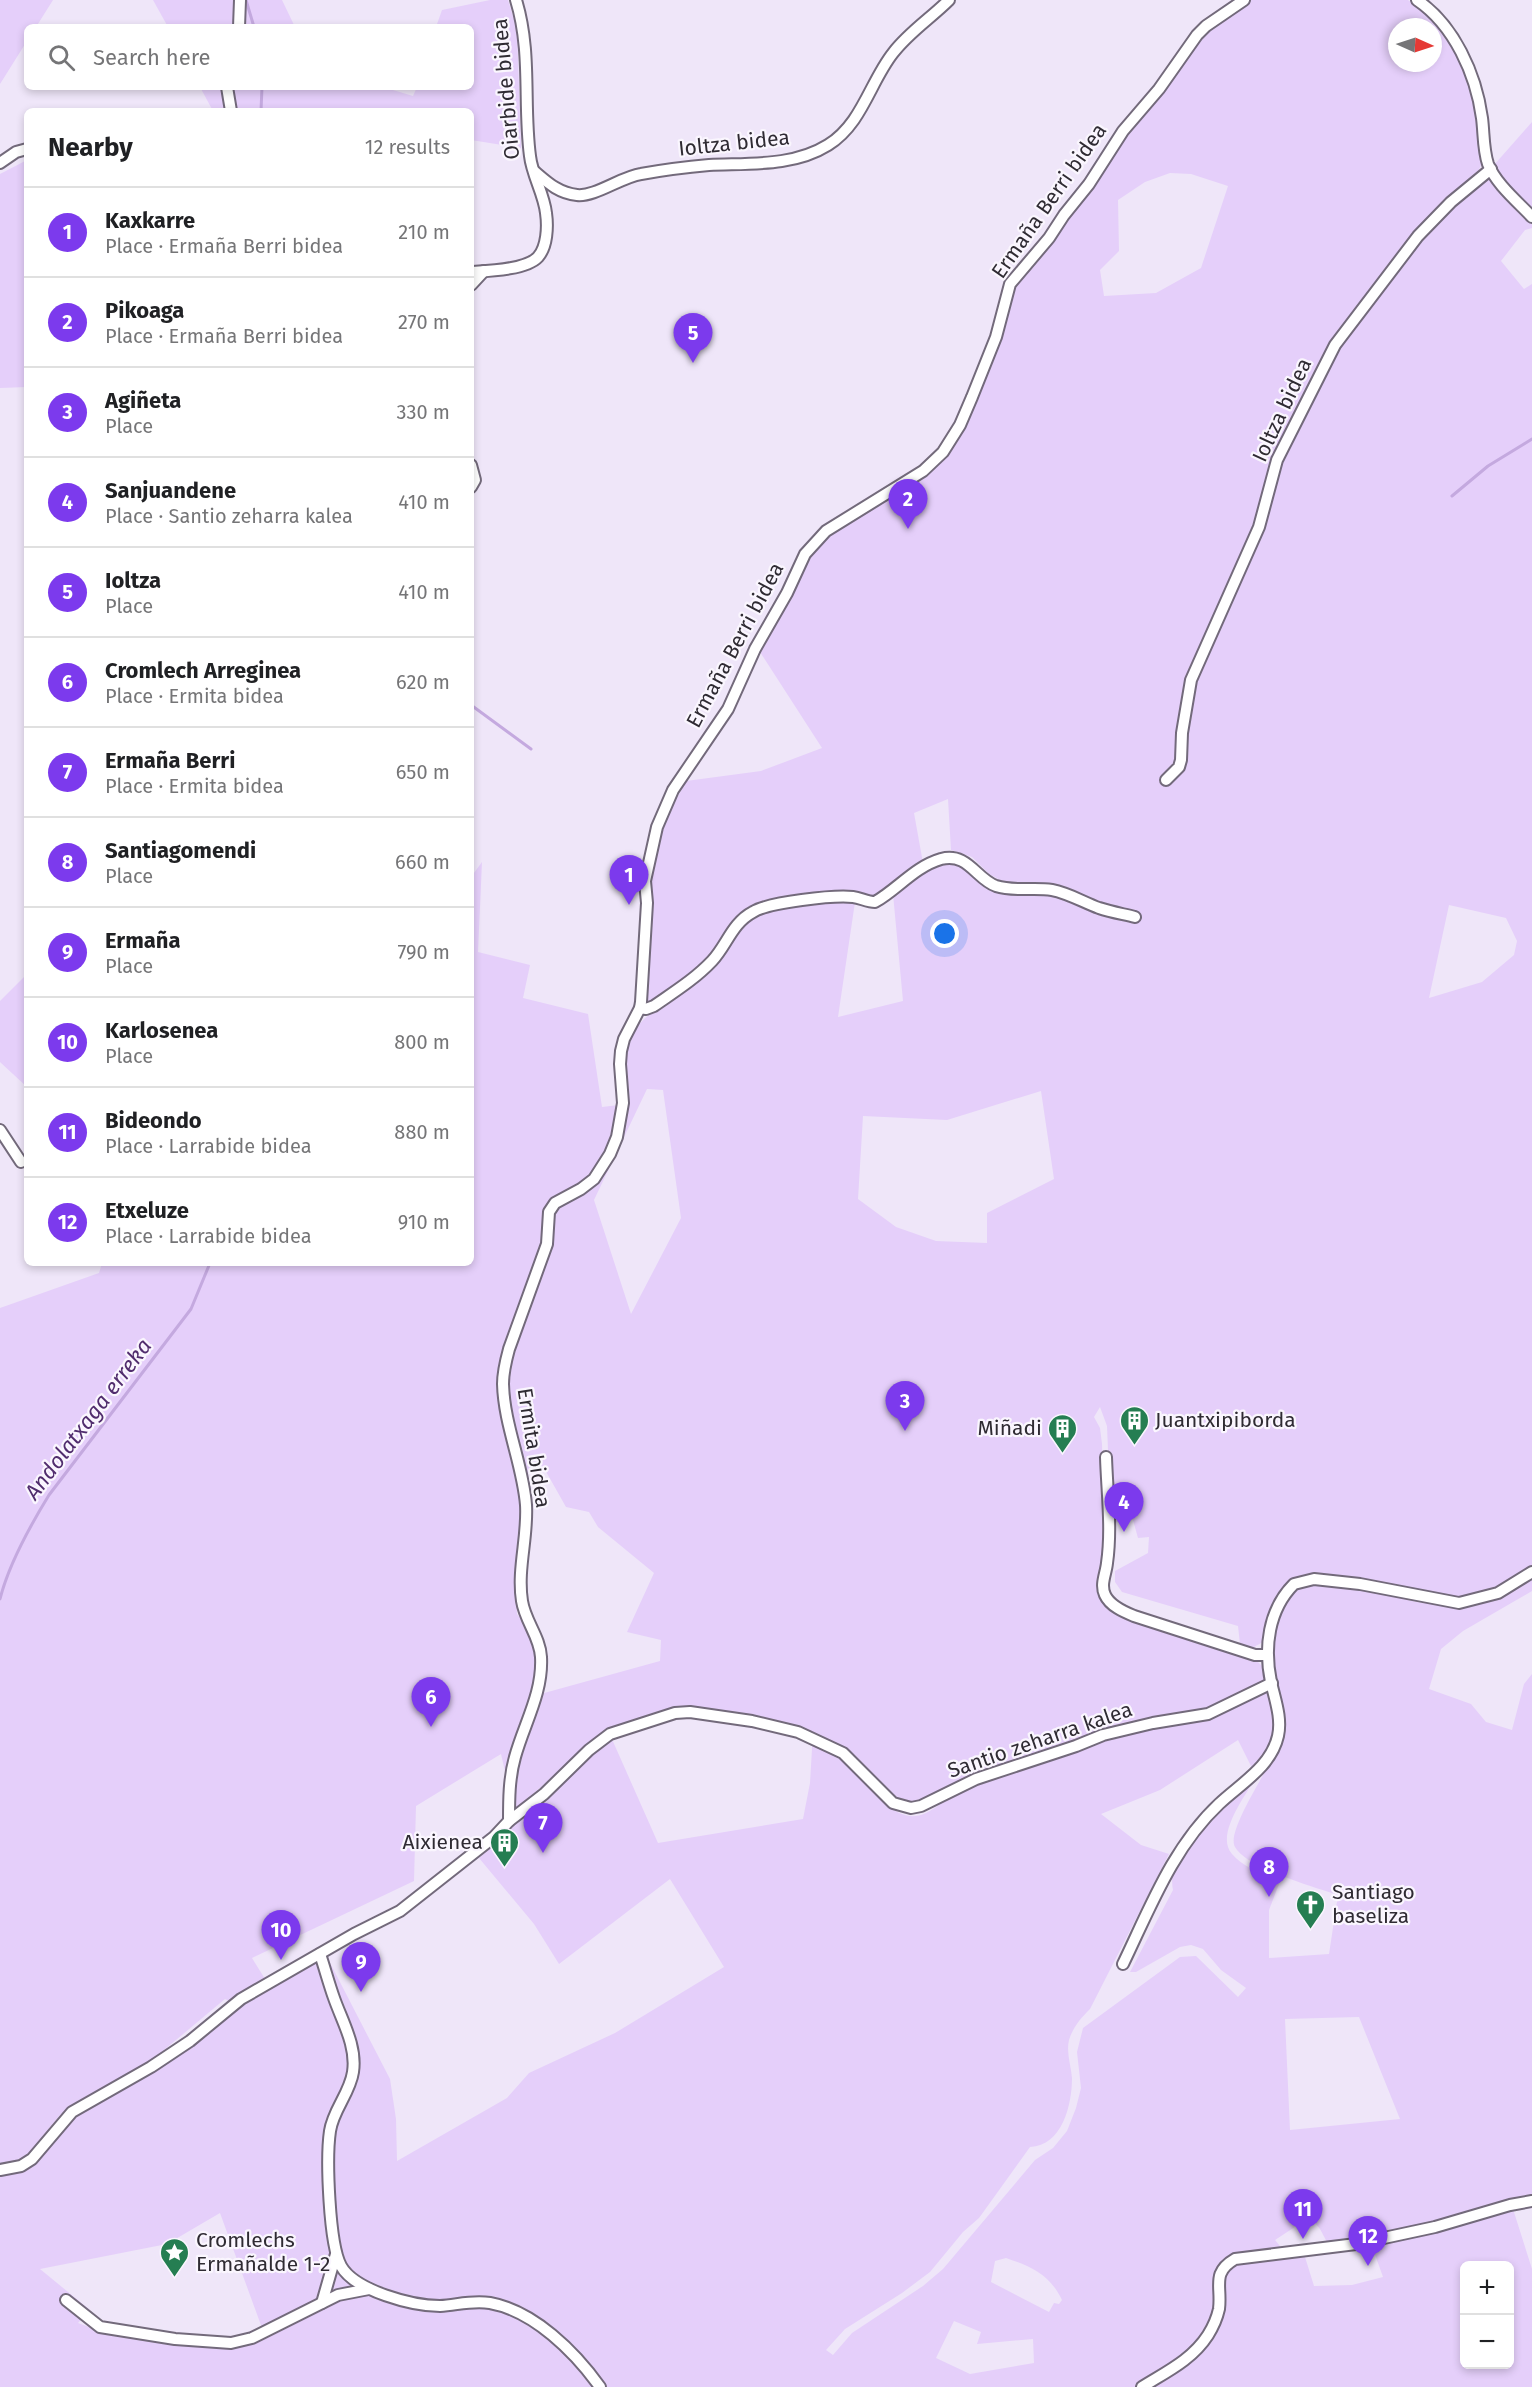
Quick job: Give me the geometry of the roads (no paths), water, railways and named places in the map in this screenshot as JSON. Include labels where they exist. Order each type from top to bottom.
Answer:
[{"type":"street","points":[[239,24],[240,0]]},
{"type":"street","name":"Oiarbide bidea","points":[[474,272],[524,265],[537,258],[544,246],[546,212],[530,155],[525,46],[522,18],[516,0]]},
{"type":"street","name":"Ioltza bidea","points":[[534,171],[555,189],[576,195],[586,195],[635,175],[709,165],[769,164],[813,153],[841,135],[853,122],[892,53],[949,0]]},
{"type":"street","name":"Ermaña Berri bidea","points":[[640,1008],[646,903],[645,881],[663,812],[688,766],[728,709],[755,649],[787,593],[805,554],[826,531],[923,471],[943,452],[960,425],[996,337],[1010,284],[1049,238],[1064,214],[1089,184],[1123,131],[1159,89],[1197,35],[1206,26],[1244,0]]},
{"type":"street","points":[[1417,0],[1432,10],[1448,28],[1466,63],[1479,100],[1486,153],[1491,169],[1532,217]]},
{"type":"street","points":[[228,90],[230,108]]},
{"type":"street","points":[[0,163],[16,152],[24,150]]},
{"type":"street","name":"Ioltza bidea","points":[[1166,780],[1179,767],[1181,760],[1182,733],[1191,680],[1259,527],[1277,460],[1335,345],[1418,236],[1451,202],[1491,169]]},
{"type":"street","points":[[474,282],[484,271]]},
{"type":"street","points":[[640,1008],[646,1009],[654,1006],[696,976],[720,951],[733,928],[753,911],[782,902],[852,897],[875,902],[917,870],[942,859],[960,860],[969,864],[995,886],[1058,891],[1114,913],[1135,916]]},
{"type":"street","name":"Ermita bidea","points":[[509,1821],[514,1761],[524,1728],[534,1706],[541,1662],[539,1643],[522,1602],[521,1570],[526,1504],[505,1403],[503,1383],[505,1366],[509,1348],[547,1245],[549,1212],[555,1203],[594,1179],[614,1146],[623,1103],[620,1081],[621,1052],[624,1039],[640,1008]]},
{"type":"street","points":[[0,1130],[21,1161]]},
{"type":"street","points":[[1106,1457],[1108,1545],[1102,1587],[1105,1596],[1122,1611],[1134,1616],[1255,1654],[1267,1655]]},
{"type":"street","points":[[1123,1964],[1173,1863],[1194,1828],[1256,1773],[1271,1754],[1278,1737],[1279,1722],[1267,1655],[1271,1624],[1278,1606],[1294,1584],[1304,1580],[1360,1584],[1459,1603],[1476,1601],[1498,1593],[1532,1572]]},
{"type":"street","name":"Santio zeharra kalea","points":[[509,1821],[544,1794],[589,1750],[610,1734],[675,1713],[690,1712],[752,1721],[798,1732],[843,1753],[893,1803],[911,1808],[921,1806],[976,1779],[1103,1735],[1153,1723],[1208,1714],[1272,1683]]},
{"type":"street","points":[[0,2170],[27,2163],[40,2152],[72,2112],[151,2067],[190,2041],[241,1999],[354,1934],[400,1911],[494,1837],[509,1821]]},
{"type":"street","points":[[320,1954],[347,2030],[353,2058],[353,2073],[330,2131],[329,2172],[336,2253],[322,2303]]},
{"type":"street","points":[[1142,2387],[1183,2362],[1208,2335],[1219,2310],[1219,2275],[1224,2265],[1234,2259],[1356,2244],[1435,2227],[1510,2205],[1532,2201]]},
{"type":"street","points":[[336,2253],[347,2274],[369,2289],[425,2304],[440,2306],[471,2301],[506,2308],[531,2321],[564,2347],[581,2363],[600,2387]]},
{"type":"street","points":[[66,2300],[100,2327],[231,2343],[252,2338],[338,2295],[369,2289]]},
{"type":"waterway","name":"Andolatxaga erreka","points":[[246,0],[253,24]]},
{"type":"waterway","name":"Andolatxaga erreka","points":[[261,108],[262,90]]},
{"type":"waterway","points":[[1452,496],[1488,466],[1532,439]]},
{"type":"waterway","points":[[474,707],[531,749]]},
{"type":"waterway","name":"Andolatxaga erreka","points":[[0,1599],[14,1558],[49,1495],[191,1309],[209,1266]]},
{"type":"place","name":"Ioltza","points":[[693,363]]},
{"type":"place","name":"Pikoaga","points":[[908,529]]},
{"type":"place","name":"Kaxkarre","points":[[629,905]]},
{"type":"place","name":"Agiñeta","points":[[905,1431]]},
{"type":"place","name":"Juantxipiborda","points":[[1134,1446]]},
{"type":"place","name":"Miñadi","points":[[1063,1454]]},
{"type":"place","name":"Sanjuandene","points":[[1124,1532]]},
{"type":"place","name":"Cromlech Arreginea","points":[[431,1727]]},
{"type":"place","name":"Ermaña Berri","points":[[543,1853]]},
{"type":"place","name":"Aixienea","points":[[504,1868]]},
{"type":"place","name":"Santiagomendi","points":[[1269,1897]]},
{"type":"place","name":"Santiago baseliza","points":[[1311,1930]]},
{"type":"place","name":"Karlosenea","points":[[281,1960]]},
{"type":"place","name":"Ermaña","points":[[361,1992]]},
{"type":"place","name":"Bideondo","points":[[1303,2239]]},
{"type":"place","name":"Etxeluze","points":[[1368,2266]]},
{"type":"place","name":"Cromlechs Ermañalde 1-2","points":[[175,2278]]}]
